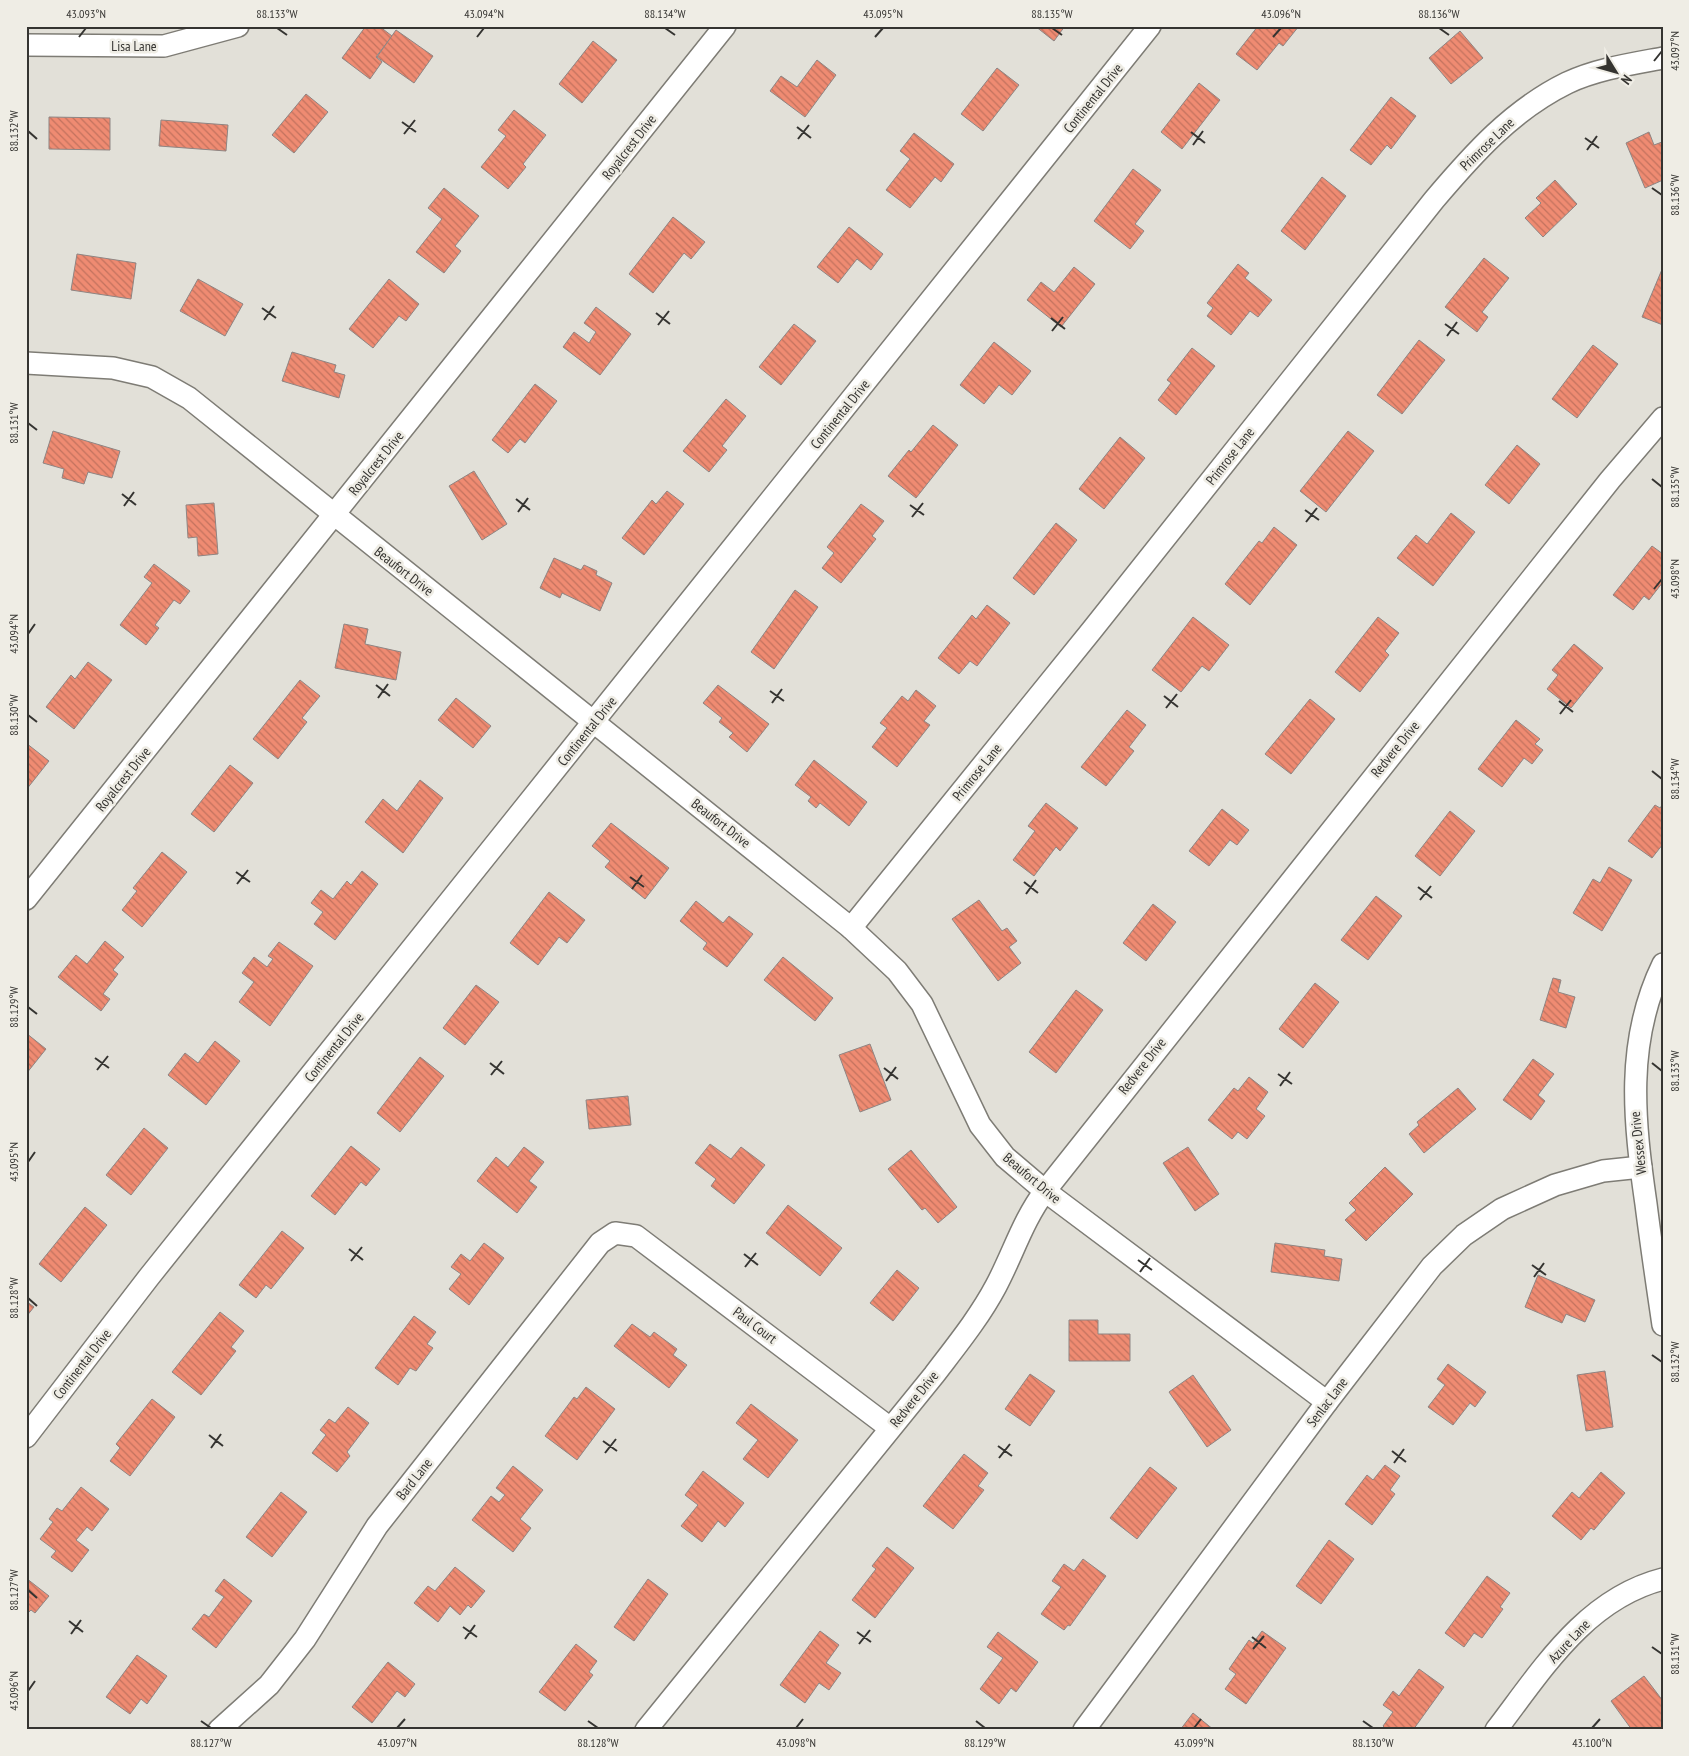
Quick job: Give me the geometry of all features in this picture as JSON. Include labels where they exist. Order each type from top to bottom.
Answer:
[{"type":"street","name":"Lisa Lane","points":[[26,45],[164,46],[238,26]]},
{"type":"street","name":"Royalcrest Drive","points":[[26,900],[725,26]]},
{"type":"street","name":"Continental Drive","points":[[26,1437],[155,1270],[1150,26]]},
{"type":"street","name":"Primrose Lane","points":[[851,928],[1099,622],[1427,207],[1478,148],[1524,109],[1568,82],[1619,66],[1663,58]]},
{"type":"street","name":"Beaufort Drive","points":[[26,363],[113,368],[152,377],[189,398],[224,424],[334,515],[851,928],[897,971],[922,1004],[980,1126],[1005,1157],[1045,1191],[1326,1402]]},
{"type":"street","name":"Redvere Drive","points":[[646,1730],[970,1328],[996,1286],[1031,1209],[1604,487],[1663,418]]},
{"type":"street","name":"Wessex Drive","points":[[1663,964],[1650,991],[1637,1045],[1634,1104],[1663,1325]]},
{"type":"street","name":"Senlac Lane","points":[[1084,1730],[1326,1402],[1405,1298],[1432,1266],[1464,1235],[1502,1209],[1555,1185],[1603,1171],[1641,1167]]},
{"type":"street","name":"Paul Court","points":[[615,1233],[636,1236],[890,1428]]},
{"type":"street","name":"Bard Lane","points":[[219,1730],[269,1685],[305,1639],[377,1526],[600,1243],[615,1233]]},
{"type":"street","name":"Azure Lane","points":[[1496,1730],[1576,1629],[1610,1601],[1644,1584],[1663,1579]]},
{"type":"building","points":[[366,26],[379,26],[392,36],[376,57],[382,62],[370,79],[342,58]]},
{"type":"building","points":[[1035,26],[1065,26],[1054,41]]},
{"type":"building","points":[[1258,26],[1299,26],[1283,46],[1279,43],[1257,70],[1236,54]]},
{"type":"building","points":[[396,30],[433,56],[414,83],[377,57]]},
{"type":"building","points":[[1460,31],[1483,58],[1451,84],[1429,58]]},
{"type":"building","points":[[593,41],[617,60],[582,103],[559,84]]},
{"type":"building","points":[[817,60],[836,75],[805,117],[770,91],[781,76],[797,87]]},
{"type":"building","points":[[997,68],[1019,85],[983,131],[961,114]]},
{"type":"building","points":[[1199,83],[1220,100],[1182,149],[1161,132]]},
{"type":"building","points":[[306,94],[328,112],[294,153],[272,135]]},
{"type":"building","points":[[1391,97],[1416,116],[1391,149],[1387,145],[1371,165],[1350,150]]},
{"type":"building","points":[[514,110],[546,135],[523,164],[526,167],[508,189],[481,167],[506,136],[498,130]]},
{"type":"building","points":[[49,117],[110,118],[110,150],[49,149]]},
{"type":"building","points":[[161,120],[228,125],[226,151],[159,146]]},
{"type":"building","points":[[1649,132],[1654,145],[1662,142],[1663,144],[1663,180],[1645,188],[1626,143]]},
{"type":"building","points":[[914,133],[954,164],[941,182],[935,177],[910,208],[886,190],[910,159],[900,151]]},
{"type":"building","points":[[1133,169],[1161,190],[1135,224],[1144,231],[1130,249],[1094,221]]},
{"type":"building","points":[[1322,177],[1346,196],[1305,250],[1281,231]]},
{"type":"building","points":[[1555,180],[1577,204],[1543,237],[1525,218],[1541,203],[1536,198]]},
{"type":"building","points":[[444,188],[479,216],[455,246],[461,251],[444,273],[416,252],[442,219],[428,208]]},
{"type":"building","points":[[673,217],[705,242],[691,259],[684,253],[653,293],[629,274]]},
{"type":"building","points":[[849,227],[883,254],[871,270],[857,259],[838,283],[817,267]]},
{"type":"building","points":[[77,254],[136,263],[131,299],[71,290]]},
{"type":"building","points":[[1484,258],[1509,278],[1482,312],[1488,317],[1477,332],[1445,307]]},
{"type":"building","points":[[1238,264],[1249,273],[1245,278],[1272,300],[1258,317],[1250,311],[1231,335],[1207,316],[1213,308],[1207,303]]},
{"type":"building","points":[[1074,267],[1095,284],[1061,327],[1027,300],[1041,282],[1054,292]]},
{"type":"building","points":[[1663,267],[1663,325],[1642,317]]},
{"type":"building","points":[[198,279],[243,304],[225,336],[180,311]]},
{"type":"building","points":[[389,279],[419,304],[406,321],[399,316],[373,348],[349,329]]},
{"type":"building","points":[[596,307],[631,334],[600,375],[563,347],[574,332],[589,343],[596,332],[584,323]]},
{"type":"building","points":[[794,324],[816,341],[781,385],[759,367]]},
{"type":"building","points":[[1419,340],[1445,360],[1402,414],[1377,395]]},
{"type":"building","points":[[994,342],[1031,371],[1012,395],[999,385],[984,404],[960,385]]},
{"type":"building","points":[[1593,345],[1618,364],[1577,418],[1552,399]]},
{"type":"building","points":[[1192,348],[1215,366],[1176,415],[1158,400],[1171,383],[1167,380]]},
{"type":"building","points":[[292,352],[336,365],[334,372],[345,375],[339,398],[282,381]]},
{"type":"building","points":[[535,384],[557,401],[525,443],[520,439],[508,453],[492,440]]},
{"type":"building","points":[[726,399],[746,416],[722,446],[727,450],[709,472],[683,451]]},
{"type":"building","points":[[933,425],[958,445],[916,498],[888,476]]},
{"type":"building","points":[[53,431],[120,451],[112,478],[88,472],[84,484],[62,478],[64,469],[43,463]]},
{"type":"building","points":[[1348,431],[1374,451],[1326,512],[1300,491]]},
{"type":"building","points":[[1120,437],[1145,458],[1104,509],[1079,489]]},
{"type":"building","points":[[1517,445],[1540,464],[1509,504],[1485,485]]},
{"type":"building","points":[[474,471],[507,524],[482,540],[449,486]]},
{"type":"building","points":[[667,491],[684,504],[644,555],[622,538],[652,500],[656,504]]},
{"type":"building","points":[[214,503],[218,554],[198,556],[197,537],[188,538],[186,505]]},
{"type":"building","points":[[861,504],[884,521],[872,536],[876,539],[841,583],[822,568],[834,553],[827,547]]},
{"type":"building","points":[[1451,513],[1475,532],[1433,586],[1397,558],[1416,535],[1427,544]]},
{"type":"building","points":[[1056,523],[1077,540],[1034,595],[1013,578]]},
{"type":"building","points":[[1274,527],[1297,545],[1250,605],[1225,584],[1259,541],[1262,543]]},
{"type":"building","points":[[1652,546],[1663,554],[1663,582],[1649,600],[1644,596],[1633,610],[1613,595]]},
{"type":"building","points":[[554,558],[581,570],[584,565],[597,571],[596,575],[612,583],[600,611],[562,593],[560,598],[540,588]]},
{"type":"building","points":[[154,564],[190,591],[180,604],[174,600],[155,625],[159,628],[146,645],[120,625],[152,583],[144,577]]},
{"type":"building","points":[[795,590],[818,607],[774,669],[751,652]]},
{"type":"building","points":[[987,605],[1010,623],[977,666],[970,661],[959,674],[938,658],[972,615],[976,619]]},
{"type":"building","points":[[1193,617],[1229,645],[1209,671],[1202,666],[1181,692],[1152,670]]},
{"type":"building","points":[[1378,617],[1399,633],[1385,651],[1389,655],[1360,692],[1335,672]]},
{"type":"building","points":[[344,624],[368,629],[365,644],[401,652],[396,680],[335,668]]},
{"type":"building","points":[[1574,644],[1603,668],[1571,708],[1547,689],[1558,675],[1552,670]]},
{"type":"building","points":[[88,662],[112,680],[74,729],[46,707],[71,675],[75,679]]},
{"type":"building","points":[[300,680],[320,696],[302,718],[307,722],[278,759],[253,739]]},
{"type":"building","points":[[718,685],[769,724],[747,752],[729,737],[733,733],[719,722],[722,718],[703,703]]},
{"type":"building","points":[[916,690],[936,706],[924,721],[930,725],[897,767],[872,747],[887,728],[880,723],[902,696],[908,701]]},
{"type":"building","points":[[456,698],[491,726],[473,748],[438,720]]},
{"type":"building","points":[[1310,699],[1335,719],[1291,774],[1265,754]]},
{"type":"building","points":[[1127,710],[1146,725],[1129,747],[1134,751],[1106,786],[1081,767]]},
{"type":"building","points":[[1516,720],[1540,739],[1535,744],[1543,750],[1532,764],[1524,758],[1502,787],[1478,769]]},
{"type":"building","points":[[26,743],[49,761],[26,790]]},
{"type":"building","points":[[814,760],[867,802],[849,826],[820,803],[816,808],[808,801],[811,797],[795,785]]},
{"type":"building","points":[[230,765],[253,783],[214,832],[191,814]]},
{"type":"building","points":[[420,780],[443,798],[403,853],[365,822],[383,799],[397,811]]},
{"type":"building","points":[[1046,803],[1078,828],[1060,851],[1056,847],[1034,876],[1013,860],[1035,831],[1028,826]]},
{"type":"building","points":[[1663,804],[1663,844],[1652,858],[1628,841],[1655,805],[1660,808]]},
{"type":"building","points":[[1222,809],[1249,830],[1237,845],[1230,840],[1209,866],[1189,851]]},
{"type":"building","points":[[1450,811],[1475,831],[1440,876],[1415,856]]},
{"type":"building","points":[[611,823],[669,868],[645,899],[605,867],[610,861],[592,846]]},
{"type":"building","points":[[162,852],[187,872],[142,927],[122,910],[137,891],[133,888]]},
{"type":"building","points":[[1609,867],[1632,880],[1602,931],[1573,913],[1593,879],[1600,883]]},
{"type":"building","points":[[362,871],[378,884],[335,940],[314,924],[323,912],[311,903],[321,890],[333,899],[347,881],[351,885]]},
{"type":"building","points":[[549,892],[585,920],[567,943],[559,937],[538,965],[510,943]]},
{"type":"building","points":[[1376,896],[1402,916],[1368,960],[1341,940]]},
{"type":"building","points":[[979,900],[1002,931],[1007,928],[1017,941],[1009,947],[1021,963],[998,981],[952,919]]},
{"type":"building","points":[[696,901],[723,923],[729,916],[753,934],[727,967],[703,949],[707,943],[680,921]]},
{"type":"building","points":[[1153,904],[1176,922],[1146,961],[1123,943]]},
{"type":"building","points":[[105,941],[124,957],[113,970],[118,974],[103,994],[110,999],[101,1011],[58,977],[76,955],[87,964]]},
{"type":"building","points":[[279,942],[313,966],[270,1026],[239,1002],[254,982],[242,973],[254,957],[267,967],[273,959],[268,956]]},
{"type":"building","points":[[783,957],[833,998],[815,1021],[764,980]]},
{"type":"building","points":[[1553,978],[1561,980],[1558,992],[1575,997],[1566,1028],[1540,1020]]},
{"type":"building","points":[[1315,983],[1339,1002],[1303,1048],[1279,1029]]},
{"type":"building","points":[[476,985],[499,1002],[465,1045],[443,1028]]},
{"type":"building","points":[[1076,990],[1103,1010],[1056,1073],[1029,1052]]},
{"type":"building","points":[[26,1033],[46,1049],[26,1074]]},
{"type":"building","points":[[215,1041],[240,1061],[206,1105],[168,1075],[185,1053],[198,1063]]},
{"type":"building","points":[[870,1044],[891,1100],[860,1112],[839,1055]]},
{"type":"building","points":[[420,1057],[444,1076],[400,1132],[377,1113]]},
{"type":"building","points":[[1533,1059],[1554,1074],[1538,1095],[1545,1101],[1531,1120],[1503,1100]]},
{"type":"building","points":[[1249,1077],[1268,1092],[1256,1109],[1265,1116],[1247,1139],[1238,1132],[1232,1139],[1208,1120],[1234,1088],[1238,1091]]},
{"type":"building","points":[[1458,1088],[1476,1109],[1424,1153],[1409,1134],[1419,1125],[1417,1122]]},
{"type":"building","points":[[628,1096],[631,1125],[589,1129],[586,1100]]},
{"type":"building","points":[[144,1128],[168,1148],[131,1195],[106,1175]]},
{"type":"building","points":[[710,1144],[731,1159],[741,1147],[765,1165],[734,1204],[711,1186],[716,1179],[695,1163]]},
{"type":"building","points":[[351,1146],[380,1169],[366,1186],[361,1182],[335,1215],[311,1196]]},
{"type":"building","points":[[524,1147],[544,1162],[529,1181],[537,1187],[517,1213],[477,1181],[496,1157],[508,1167]]},
{"type":"building","points":[[1188,1147],[1219,1194],[1195,1211],[1163,1163]]},
{"type":"building","points":[[911,1150],[957,1207],[938,1223],[925,1208],[922,1210],[888,1169]]},
{"type":"building","points":[[1385,1167],[1413,1194],[1366,1241],[1345,1220],[1356,1210],[1349,1203]]},
{"type":"building","points":[[788,1205],[842,1248],[820,1276],[766,1233]]},
{"type":"building","points":[[85,1207],[107,1225],[61,1282],[39,1264]]},
{"type":"building","points":[[282,1231],[304,1248],[271,1289],[266,1285],[256,1298],[239,1285]]},
{"type":"building","points":[[484,1243],[504,1258],[469,1305],[449,1289],[461,1274],[451,1267],[461,1254],[470,1261]]},
{"type":"building","points":[[1275,1243],[1325,1250],[1324,1256],[1342,1259],[1339,1281],[1271,1272]]},
{"type":"building","points":[[897,1270],[919,1288],[893,1321],[870,1303]]},
{"type":"building","points":[[1538,1275],[1595,1300],[1585,1322],[1566,1314],[1562,1323],[1525,1307]]},
{"type":"building","points":[[26,1301],[34,1307],[26,1317]]},
{"type":"building","points":[[220,1312],[244,1331],[231,1347],[236,1351],[201,1395],[172,1372]]},
{"type":"building","points":[[414,1316],[436,1332],[427,1344],[433,1348],[416,1371],[410,1368],[398,1385],[375,1368]]},
{"type":"building","points":[[1069,1320],[1098,1320],[1098,1334],[1130,1334],[1130,1361],[1069,1361]]},
{"type":"building","points":[[632,1324],[650,1337],[654,1332],[677,1349],[673,1355],[687,1365],[669,1388],[614,1346]]},
{"type":"building","points":[[1448,1364],[1486,1392],[1475,1407],[1470,1403],[1453,1425],[1428,1407],[1445,1385],[1437,1379]]},
{"type":"building","points":[[1605,1371],[1613,1427],[1586,1431],[1577,1375]]},
{"type":"building","points":[[1030,1374],[1055,1391],[1030,1426],[1005,1409]]},
{"type":"building","points":[[1193,1375],[1231,1430],[1207,1447],[1169,1392]]},
{"type":"building","points":[[586,1387],[615,1409],[577,1460],[545,1436],[574,1397],[577,1399]]},
{"type":"building","points":[[152,1399],[175,1417],[130,1476],[110,1461],[120,1448],[116,1444]]},
{"type":"building","points":[[751,1404],[798,1440],[768,1478],[743,1459],[758,1440],[736,1423]]},
{"type":"building","points":[[348,1407],[369,1423],[347,1452],[350,1456],[337,1472],[312,1453],[326,1435],[320,1430],[329,1419],[335,1423]]},
{"type":"building","points":[[964,1454],[988,1473],[978,1486],[984,1490],[953,1529],[923,1506]]},
{"type":"building","points":[[1385,1465],[1400,1476],[1390,1490],[1395,1494],[1372,1525],[1345,1504],[1367,1475],[1373,1480]]},
{"type":"building","points":[[513,1466],[543,1490],[520,1519],[531,1528],[513,1552],[472,1520],[491,1496],[499,1502],[505,1495],[496,1488]]},
{"type":"building","points":[[1150,1467],[1177,1488],[1137,1539],[1110,1518]]},
{"type":"building","points":[[703,1471],[744,1503],[725,1527],[718,1521],[702,1542],[681,1526],[698,1505],[685,1495]]},
{"type":"building","points":[[1601,1472],[1625,1493],[1594,1530],[1591,1528],[1581,1540],[1552,1516],[1572,1492],[1579,1498]]},
{"type":"building","points":[[81,1487],[109,1509],[92,1531],[87,1527],[76,1540],[89,1550],[72,1572],[51,1557],[56,1551],[40,1539],[53,1522],[49,1519],[57,1508],[62,1511]]},
{"type":"building","points":[[281,1492],[307,1512],[272,1557],[246,1537]]},
{"type":"building","points":[[1329,1540],[1354,1559],[1321,1604],[1296,1586]]},
{"type":"building","points":[[887,1547],[914,1568],[875,1618],[852,1600],[876,1569],[872,1566]]},
{"type":"building","points":[[1083,1559],[1106,1576],[1070,1626],[1068,1625],[1064,1630],[1041,1614],[1061,1587],[1052,1581],[1064,1564],[1074,1571]]},
{"type":"building","points":[[455,1567],[485,1591],[471,1608],[468,1605],[460,1615],[450,1606],[438,1622],[414,1603],[428,1586],[435,1591]]},
{"type":"building","points":[[1487,1576],[1510,1593],[1500,1607],[1503,1609],[1482,1638],[1474,1633],[1464,1647],[1445,1633]]},
{"type":"building","points":[[26,1578],[49,1596],[35,1613],[31,1610],[26,1615]]},
{"type":"building","points":[[224,1579],[252,1601],[216,1648],[192,1629],[204,1614],[209,1617],[224,1597],[215,1591]]},
{"type":"building","points":[[648,1579],[668,1594],[634,1641],[614,1627]]},
{"type":"building","points":[[820,1631],[839,1645],[826,1663],[841,1673],[829,1690],[819,1683],[805,1703],[780,1685]]},
{"type":"building","points":[[1262,1631],[1286,1648],[1246,1704],[1225,1689],[1236,1674],[1229,1669],[1249,1640],[1253,1643]]},
{"type":"building","points":[[998,1632],[1038,1662],[1016,1692],[1011,1688],[999,1704],[980,1689],[1003,1658],[987,1647]]},
{"type":"building","points":[[576,1644],[597,1661],[589,1672],[593,1675],[565,1711],[539,1692]]},
{"type":"building","points":[[137,1655],[167,1676],[147,1704],[141,1699],[130,1714],[106,1697]]},
{"type":"building","points":[[388,1662],[415,1684],[405,1697],[397,1691],[372,1723],[352,1707]]},
{"type":"building","points":[[1419,1669],[1444,1687],[1413,1730],[1387,1730],[1383,1726],[1393,1712],[1383,1705],[1393,1691],[1399,1696]]},
{"type":"building","points":[[1644,1676],[1663,1701],[1663,1730],[1632,1730],[1611,1701]]},
{"type":"building","points":[[1193,1713],[1214,1730],[1180,1730]]}]
